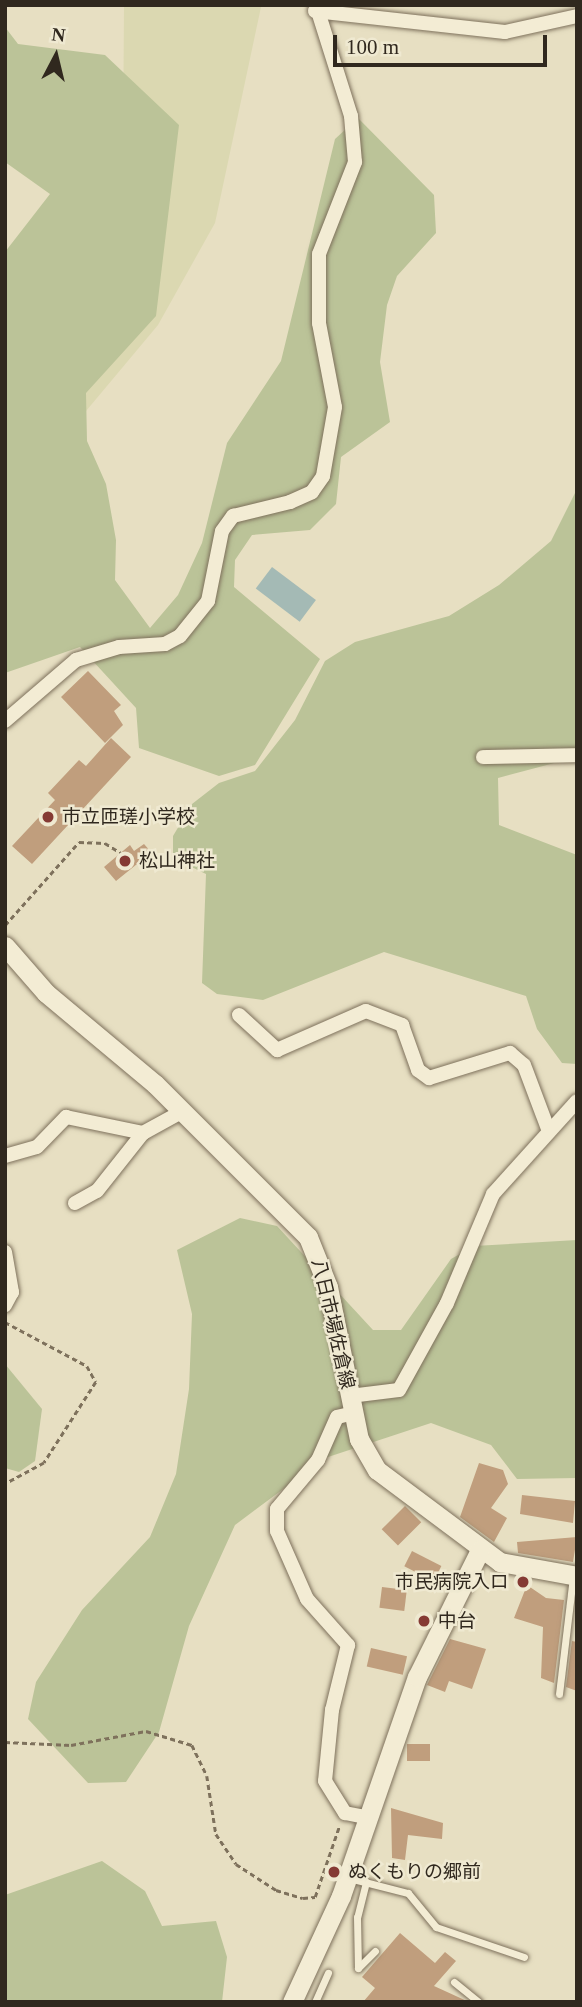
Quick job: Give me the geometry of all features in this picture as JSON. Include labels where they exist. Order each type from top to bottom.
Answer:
[{"type":"main road","name":"八日市場佐倉線","points":[[5,946],[46,993],[183,1111],[288,1213],[315,1250],[352,1404],[377,1470],[480,1550],[519,1569],[575,1576]]},
{"type":"main road","points":[[292,2002],[356,1880],[365,1817],[416,1676],[480,1550]]},
{"type":"street","points":[[5,722],[76,660],[119,647],[165,645],[180,636],[208,601],[222,531],[233,516],[290,502],[312,492],[323,475],[335,407],[319,323],[319,254],[355,162],[351,116],[316,8],[505,32],[577,16]]},
{"type":"street","points":[[483,757],[577,755]]},
{"type":"street","points":[[239,1014],[278,1050],[366,1011],[402,1026],[418,1070],[429,1078],[510,1054],[524,1065],[548,1129]]},
{"type":"street","points":[[365,1817],[345,1813],[328,1794],[326,1750],[348,1645],[307,1599],[278,1531],[278,1509],[318,1460],[337,1417],[352,1404],[390,1395],[405,1382],[447,1303],[492,1194],[548,1129],[577,1101]]},
{"type":"street","points":[[75,1203],[97,1191],[143,1133],[183,1111]]},
{"type":"street","points":[[5,1156],[37,1147],[65,1117],[143,1133]]},
{"type":"street","points":[[5,1252],[12,1292],[5,1304]]},
{"type":"lane","points":[[559,1694],[575,1576]]},
{"type":"lane","points":[[375,1951],[358,1968],[356,1880],[408,1893],[449,1933],[524,1957]]},
{"type":"lane","points":[[316,2002],[328,1973]]},
{"type":"lane","points":[[454,1982],[479,2002]]},
{"type":"path","points":[[5,925],[79,842],[105,843],[121,853]]},
{"type":"path","points":[[5,1322],[87,1366],[96,1382],[44,1462],[5,1484]]},
{"type":"path","points":[[5,1742],[71,1745],[146,1731],[192,1745],[207,1776],[216,1834],[236,1864],[276,1890],[303,1898],[316,1898],[345,1813]]},
{"type":"shaded area","points":[[124,5],[270,5],[261,7],[215,223],[158,325],[76,423],[123,151]]},
{"type":"green space","points":[[5,27],[18,44],[105,55],[179,125],[156,316],[86,393],[87,441],[106,484],[116,540],[115,580],[150,628],[178,595],[202,543],[227,443],[281,361],[335,139],[358,118],[434,195],[436,233],[397,276],[387,305],[380,362],[390,422],[341,457],[336,504],[310,530],[252,535],[235,560],[234,587],[320,659],[255,765],[219,776],[139,748],[136,708],[80,647],[5,673],[5,252],[50,194],[5,162]]},
{"type":"green space","points":[[577,489],[577,757],[498,778],[499,825],[577,855],[577,1064],[562,1063],[537,1029],[526,996],[384,952],[263,1000],[217,994],[202,983],[206,874],[173,858],[173,836],[192,804],[219,783],[255,771],[295,720],[325,661],[355,642],[449,616],[499,585],[551,541]]},
{"type":"green space","points":[[240,1218],[277,1226],[373,1330],[401,1330],[451,1259],[474,1246],[577,1240],[577,1478],[517,1479],[491,1445],[431,1423],[325,1458],[235,1525],[189,1626],[159,1732],[126,1782],[88,1783],[28,1719],[36,1682],[82,1610],[150,1537],[176,1474],[189,1389],[192,1314],[177,1250]]},
{"type":"green space","points":[[5,1364],[42,1409],[35,1461],[19,1472],[5,1468]]},
{"type":"green space","points":[[102,1861],[145,1891],[162,1926],[216,1921],[227,1957],[222,2002],[5,2002],[5,1895]]},
{"type":"water","points":[[272,567],[316,600],[300,622],[256,589]]},
{"type":"building","points":[[88,671],[121,705],[114,711],[123,725],[105,743],[61,697]]},
{"type":"building","points":[[111,738],[131,757],[32,864],[12,846],[55,800],[48,793],[79,760],[86,766]]},
{"type":"building","points":[[144,844],[158,860],[149,868],[142,860],[116,881],[104,867],[130,845],[134,851]]},
{"type":"building","points":[[479,1463],[503,1470],[508,1484],[491,1508],[507,1518],[494,1542],[460,1517]]},
{"type":"building","points":[[522,1495],[575,1501],[573,1523],[520,1514]]},
{"type":"building","points":[[405,1506],[421,1522],[398,1546],[382,1529]]},
{"type":"building","points":[[577,1537],[573,1562],[518,1553],[517,1542]]},
{"type":"building","points":[[412,1551],[441,1566],[434,1581],[404,1566]]},
{"type":"building","points":[[527,1585],[546,1598],[564,1600],[554,1683],[541,1678],[543,1627],[514,1618]]},
{"type":"building","points":[[382,1587],[407,1590],[404,1611],[379,1608]]},
{"type":"building","points":[[450,1639],[486,1649],[472,1689],[449,1681],[445,1692],[427,1685]]},
{"type":"building","points":[[572,1641],[577,1642],[577,1691],[566,1687]]},
{"type":"building","points":[[371,1648],[407,1656],[403,1675],[367,1667]]},
{"type":"building","points":[[407,1744],[430,1744],[430,1761],[407,1761]]},
{"type":"building","points":[[391,1808],[443,1823],[442,1839],[408,1835],[405,1860],[392,1858]]},
{"type":"building","points":[[400,1933],[435,1963],[445,1952],[456,1961],[434,1986],[469,2002],[363,2002],[375,1988],[362,1977]]},
{"type":"place","name":"市立匝瑳小学校","points":[[48,817]]},
{"type":"place","name":"松山神社","points":[[125,861]]},
{"type":"place","name":"市民病院入ロ","points":[[523,1582]]},
{"type":"place","name":"中台","points":[[424,1621]]},
{"type":"place","name":"ぬくもりの郷前","points":[[334,1872]]}]
